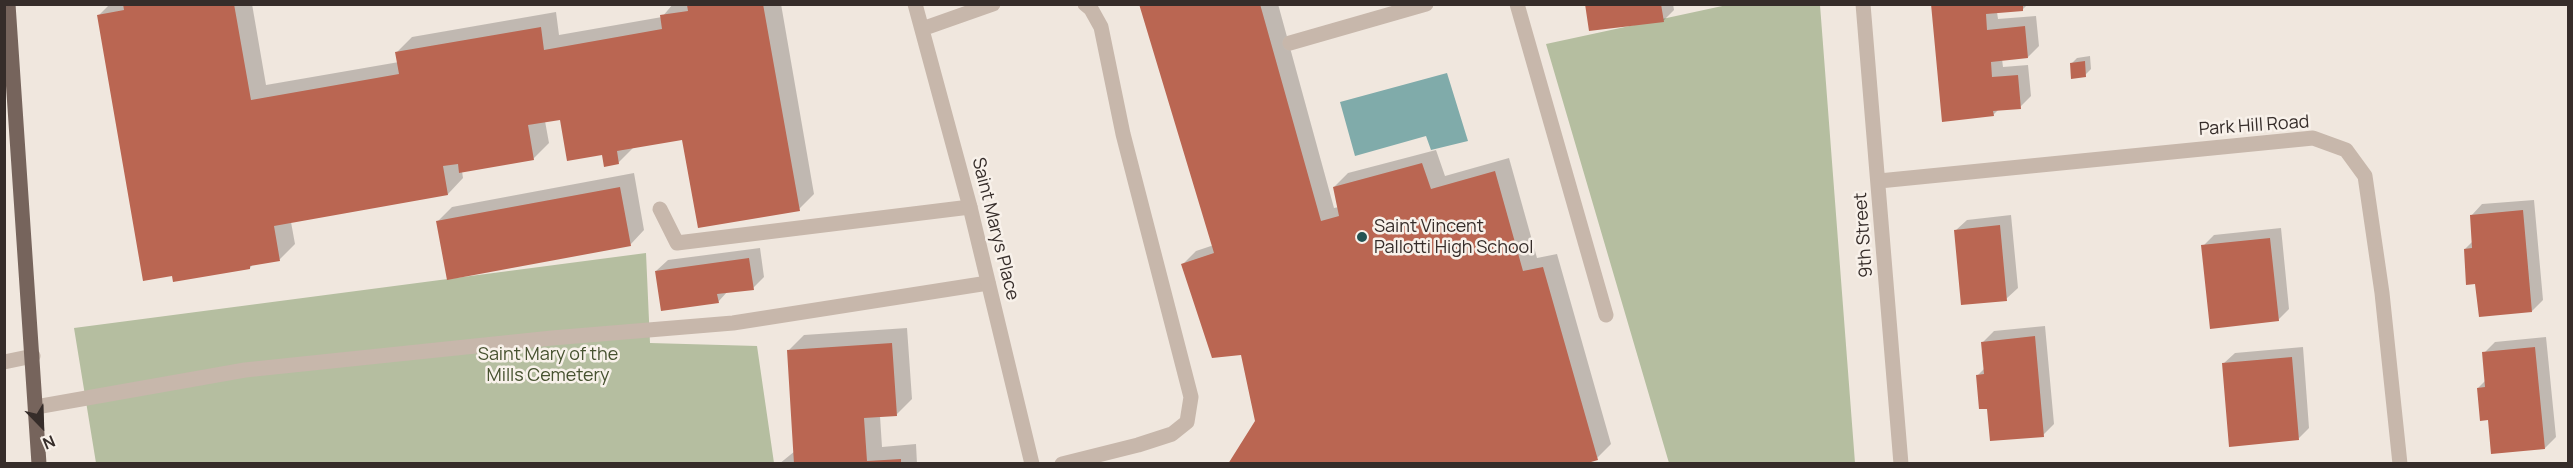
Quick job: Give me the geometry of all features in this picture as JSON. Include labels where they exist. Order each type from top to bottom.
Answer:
[{"type":"main road","points":[[8,4],[7,24],[33,356],[39,464]]},
{"type":"street","name":"Saint Marys Place","points":[[915,4],[970,207],[1032,464]]},
{"type":"street","points":[[922,29],[993,4]]},
{"type":"street","points":[[1062,464],[1172,434],[1187,422],[1191,397],[1123,134],[1101,27],[1091,9],[1085,4]]},
{"type":"street","points":[[1290,43],[1426,4]]},
{"type":"street","points":[[1517,4],[1606,315]]},
{"type":"street","name":"9th Street","points":[[1863,4],[1901,464]]},
{"type":"street","name":"Park Hill Road","points":[[1879,181],[2313,138],[2346,150],[2365,176],[2382,293],[2400,464]]},
{"type":"street","points":[[660,209],[677,243],[970,207]]},
{"type":"street","points":[[36,407],[245,370],[552,338],[733,323],[988,283]]},
{"type":"street","points":[[4,362],[33,356]]},
{"type":"green space","points":[[1727,5],[1820,5],[1855,463],[1669,463],[1546,44]]},
{"type":"green space","name":"Saint Mary of the Mills Cemetery","points":[[646,253],[650,343],[757,346],[774,463],[96,463],[74,328]]},
{"type":"water","points":[[1447,73],[1468,141],[1431,150],[1426,136],[1355,156],[1340,102]]},
{"type":"building","points":[[123,4],[234,4],[251,100],[399,74],[395,52],[541,27],[544,50],[662,29],[660,15],[688,11],[687,5],[763,4],[800,211],[698,228],[682,140],[617,151],[619,164],[604,167],[602,155],[567,161],[560,120],[528,125],[534,160],[459,173],[458,164],[443,166],[448,195],[274,226],[280,261],[250,266],[250,269],[173,282],[172,276],[143,281],[97,15],[124,10]]},
{"type":"building","name":"Saint Vincent Pallotti High School","points":[[1139,4],[1260,4],[1321,221],[1339,216],[1333,187],[1422,163],[1431,189],[1495,171],[1523,271],[1543,267],[1598,460],[1584,464],[1228,464],[1255,421],[1241,355],[1212,358],[1181,264],[1214,253]]},
{"type":"building","points":[[1585,4],[1661,4],[1664,22],[1589,31]]},
{"type":"building","points":[[1931,4],[2023,4],[2023,11],[1986,14],[1987,30],[2025,26],[2028,58],[1991,62],[1992,77],[2018,75],[2021,109],[1993,111],[1994,116],[1942,122]]},
{"type":"building","points":[[2085,61],[2086,77],[2071,79],[2070,63]]},
{"type":"building","points":[[620,187],[631,246],[447,280],[436,221]]},
{"type":"building","points":[[2523,210],[2532,312],[2479,317],[2475,284],[2466,285],[2464,249],[2472,248],[2470,215]]},
{"type":"building","points":[[2000,225],[2007,301],[1961,305],[1954,230]]},
{"type":"building","points":[[2270,238],[2279,321],[2210,329],[2201,245]]},
{"type":"building","points":[[749,258],[754,290],[717,294],[719,303],[661,311],[655,271]]},
{"type":"building","points":[[2035,336],[2044,437],[1990,441],[1987,409],[1979,409],[1976,375],[1984,374],[1981,342]]},
{"type":"building","points":[[892,343],[897,416],[864,418],[867,461],[901,459],[901,464],[794,464],[787,350]]},
{"type":"building","points":[[2535,347],[2545,449],[2491,454],[2488,420],[2480,421],[2477,388],[2485,387],[2482,352]]},
{"type":"building","points":[[2292,357],[2299,440],[2229,447],[2222,363]]},
{"type":"place","name":"Saint Vincent Pallotti High School","points":[[1362,237]]}]
